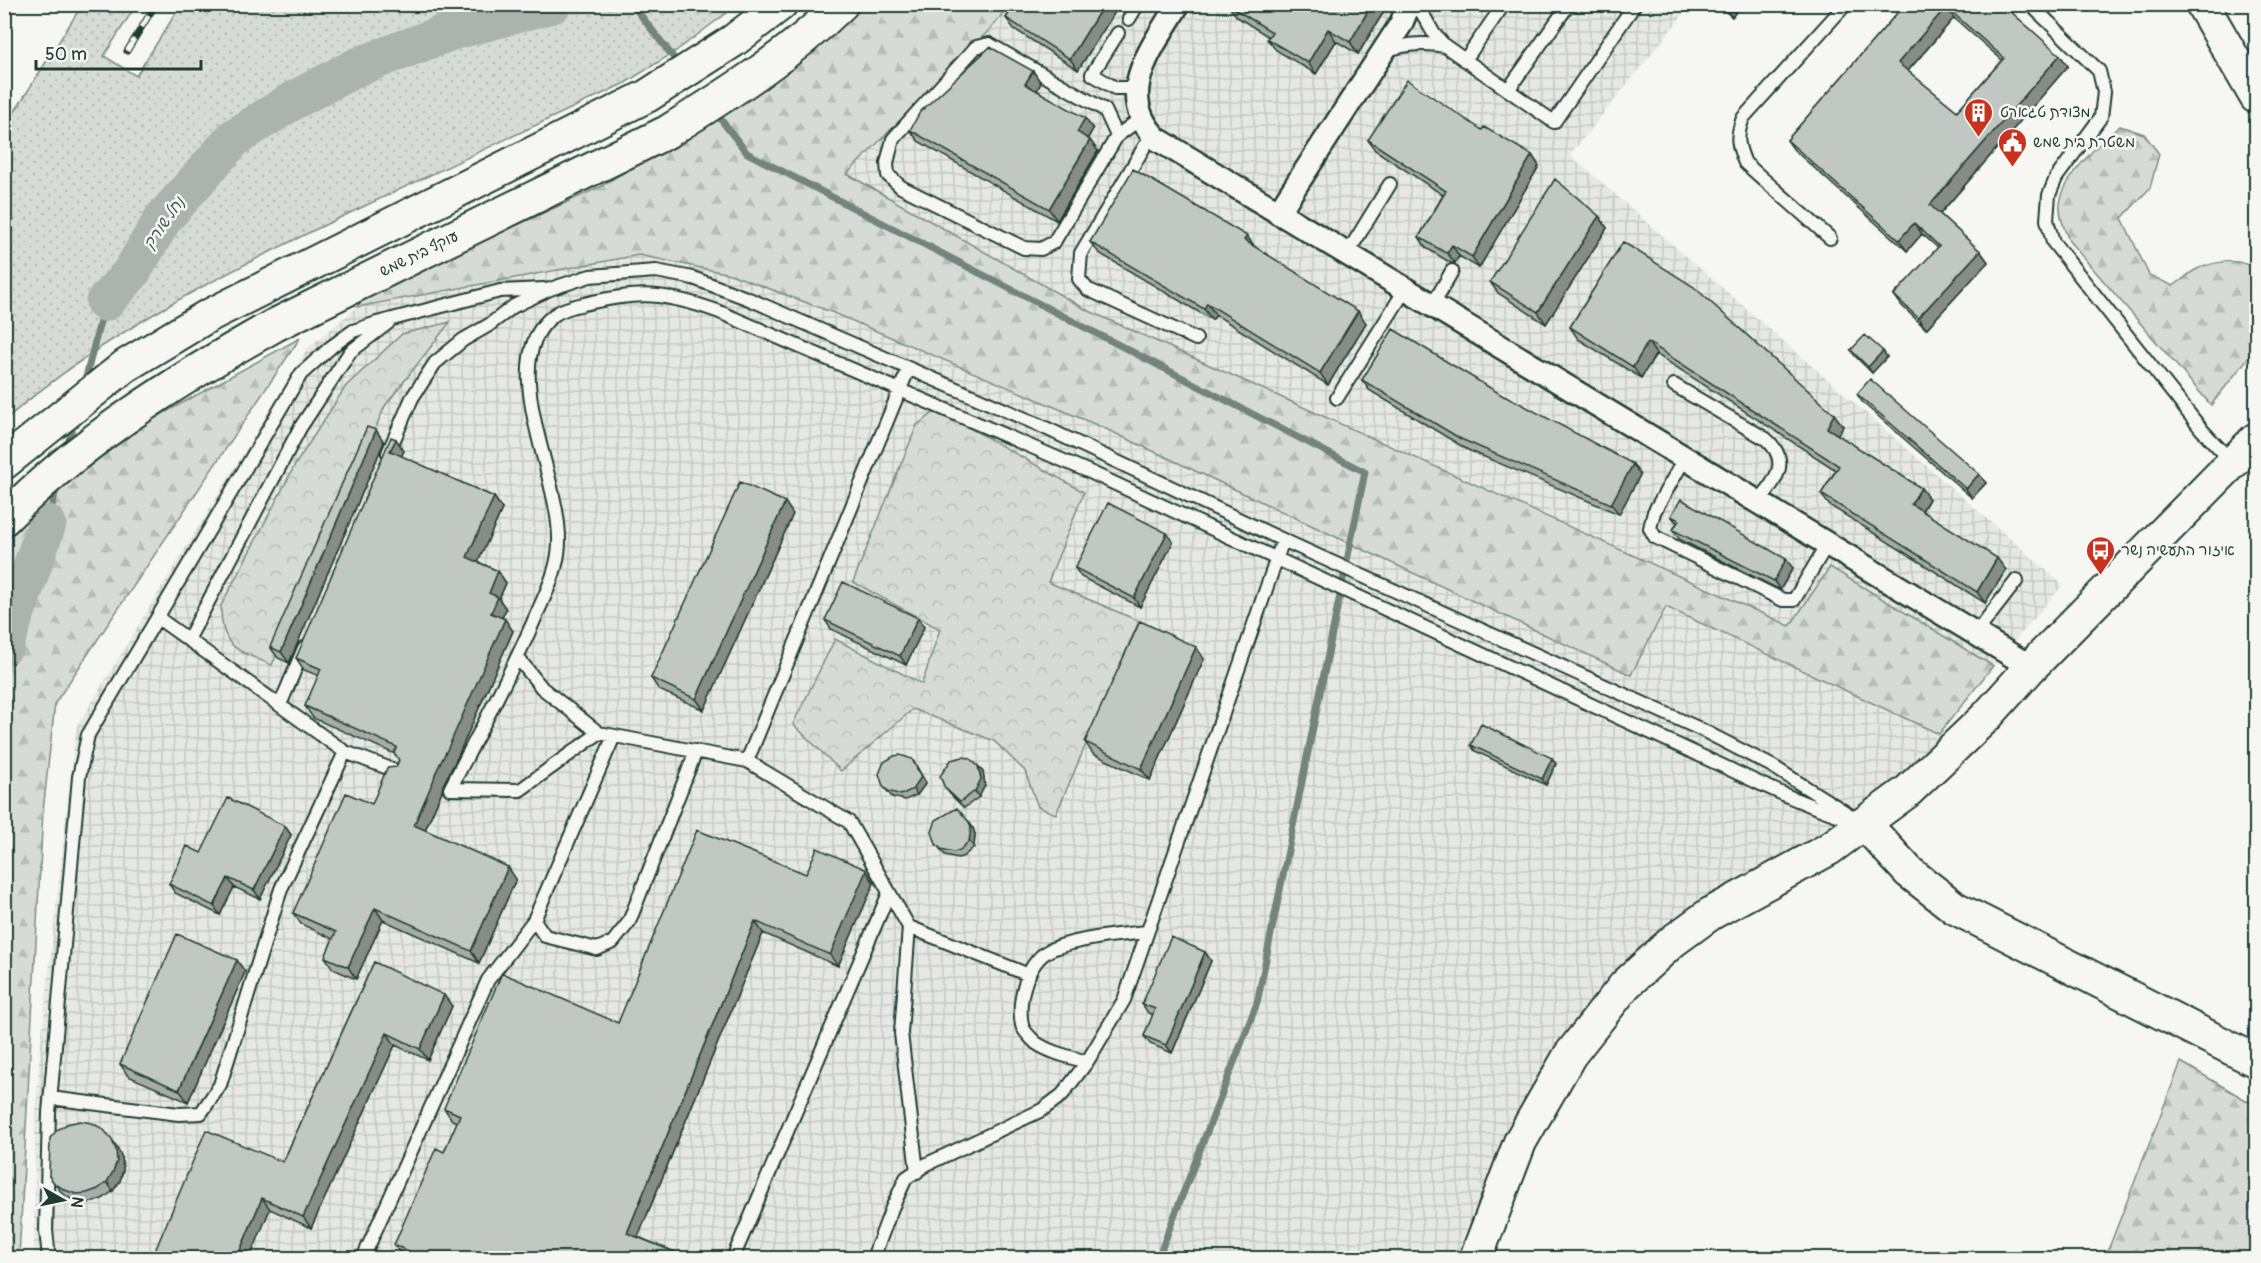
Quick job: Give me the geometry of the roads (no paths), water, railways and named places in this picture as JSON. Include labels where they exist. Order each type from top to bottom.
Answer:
[{"type":"main road","points":[[4,463],[124,366],[206,317],[647,96],[733,41],[781,4]]},
{"type":"main road","name":"עוקף בית שמש","points":[[4,519],[59,470],[146,403],[227,352],[275,325],[667,132],[791,49],[842,4]]},
{"type":"main road","points":[[2202,4],[2256,97]]},
{"type":"main road","points":[[1476,1258],[1520,1142],[1570,1055],[1625,985],[1673,941],[1710,914],[1829,849],[1908,791],[1986,716],[2031,667],[2256,439]]},
{"type":"main road","points":[[1865,824],[1909,872],[1955,908],[2256,1060]]},
{"type":"street","points":[[1178,4],[1147,57],[1137,88],[1137,104],[1146,127],[1157,139],[2031,667]]},
{"type":"street","points":[[1278,213],[1401,24],[1409,4]]},
{"type":"lane","points":[[1129,19],[1138,4]]},
{"type":"lane","points":[[1417,4],[1434,34],[1445,46],[1554,122],[1635,4]]},
{"type":"lane","points":[[1465,60],[1504,4]]},
{"type":"lane","points":[[1508,90],[1569,4]]},
{"type":"lane","points":[[1830,238],[1744,163],[1737,133],[1743,118],[1846,4]]},
{"type":"lane","points":[[2030,4],[2099,71],[2104,92],[2101,117],[2056,178],[2049,195],[2047,220],[2053,242],[2202,430],[2233,463]]},
{"type":"lane","points":[[1118,33],[1092,74],[1115,88],[1137,88]]},
{"type":"lane","points":[[1383,52],[1416,43],[1445,46]]},
{"type":"lane","points":[[1117,136],[1104,110],[989,44],[975,47],[893,140],[887,163],[888,175],[901,187],[1024,248],[1041,249],[1054,242],[1117,136],[1146,127]]},
{"type":"lane","points":[[1146,127],[1081,253],[1080,279],[1087,289],[1196,339]]},
{"type":"lane","points":[[1347,254],[1390,184]]},
{"type":"lane","points":[[384,464],[412,398],[435,363],[463,340],[489,325],[514,306],[550,289],[590,276],[656,271],[693,278],[749,299],[1037,424],[1283,540],[1700,729],[1772,766],[1865,824]]},
{"type":"lane","points":[[1432,306],[1452,272]]},
{"type":"lane","points":[[49,1258],[46,1230],[50,1098],[79,777],[88,735],[301,374],[331,347],[353,332],[393,318],[500,291],[550,289]]},
{"type":"lane","points":[[1337,398],[1406,290]]},
{"type":"lane","points":[[599,733],[520,790],[450,789],[518,658],[551,580],[559,553],[558,525],[527,380],[533,340],[542,326],[555,313],[574,306],[635,294],[664,296],[687,300],[717,311],[1092,473],[1790,799],[1822,812],[1865,824]]},
{"type":"lane","points":[[188,640],[300,428],[351,352],[393,318]]},
{"type":"lane","points":[[747,761],[908,369]]},
{"type":"lane","points":[[1674,385],[1766,439],[1776,448],[1780,462],[1778,476],[1759,502]]},
{"type":"lane","points":[[1685,458],[1654,512],[1650,528],[1655,537],[1783,600],[1794,600],[1828,543]]},
{"type":"lane","points":[[873,1258],[906,1178],[927,1164],[1042,1110],[1062,1095],[1087,1062],[1124,1000],[1283,540]]},
{"type":"lane","points":[[1976,633],[2017,580]]},
{"type":"lane","points":[[158,618],[345,752],[399,772]]},
{"type":"lane","points":[[280,705],[308,639]]},
{"type":"lane","points":[[518,658],[543,688],[599,733],[747,761],[849,822],[909,927],[901,1033],[917,1172]]},
{"type":"lane","points":[[363,1258],[488,980],[534,920],[614,736]]},
{"type":"lane","points":[[534,920],[545,936],[597,949],[613,942],[629,922],[696,751]]},
{"type":"lane","points":[[50,1098],[179,1114],[201,1113],[220,1085],[281,889],[345,752]]},
{"type":"lane","points":[[733,1258],[890,893]]},
{"type":"lane","points":[[909,927],[1029,975]]},
{"type":"lane","points":[[1087,1062],[1055,1053],[1035,1042],[1022,1027],[1025,984],[1033,966],[1051,950],[1086,941],[1147,932]]},
{"type":"waterway","name":"נחל שורק","points":[[105,302],[131,273],[163,219],[234,138],[294,100],[357,67],[452,31],[552,4]]},
{"type":"waterway","points":[[632,4],[673,57]]},
{"type":"waterway","points":[[715,112],[747,153],[1365,472],[1257,1003],[1158,1258]]},
{"type":"waterway","name":"נחל שורק","points":[[84,385],[105,302]]},
{"type":"waterway","name":"נחל שורק","points":[[67,449],[74,422]]},
{"type":"waterway","name":"נחל שורק","points":[[47,524],[57,486]]},
{"type":"waterway","name":"נחל שורק","points":[[4,646],[47,524]]},
{"type":"railway","points":[[127,51],[156,4]]},
{"type":"place","name":"מצודת טגארט","points":[[1979,138]]},
{"type":"place","name":"משטרת בית שמש","points":[[2012,168]]},
{"type":"place","name":"איזור התעשיה נשר","points":[[2100,576]]}]
